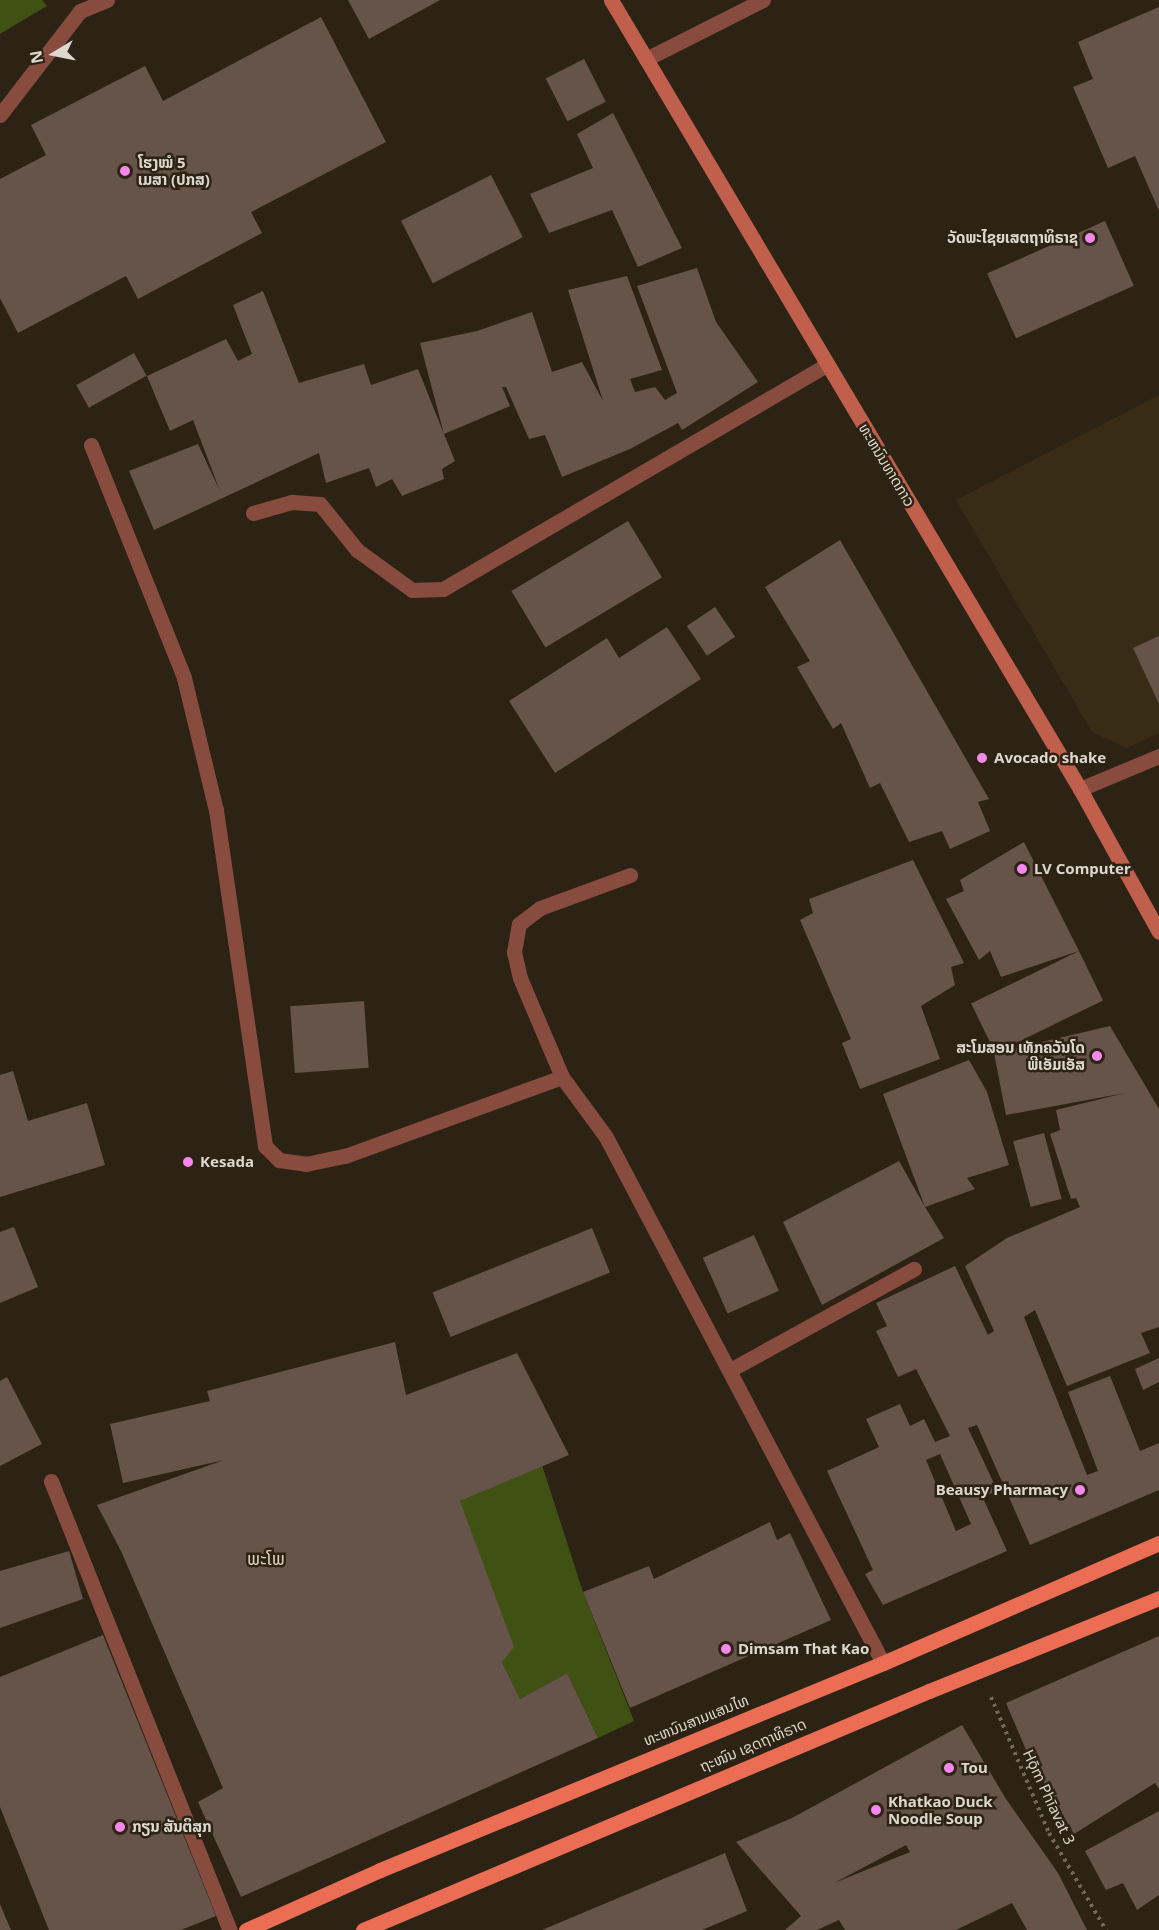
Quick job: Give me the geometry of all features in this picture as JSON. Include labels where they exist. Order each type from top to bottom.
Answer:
[{"type":"main road","name":"ທະຫນົນສາມແສນໄທ","points":[[246,1930],[380,1870],[883,1663],[1159,1543]]},
{"type":"main road","name":"ຖະໜົນ ເຊດຖາທິຣາດ","points":[[363,1930],[980,1670],[1159,1599]]},
{"type":"street","points":[[0,115],[80,11],[107,0]]},
{"type":"street","name":"ທະຫນົນທາດກາວ","points":[[611,0],[1080,789],[1159,932]]},
{"type":"street","points":[[646,59],[763,0]]},
{"type":"street","points":[[253,513],[292,502],[320,504],[357,550],[412,590],[443,589],[827,365]]},
{"type":"street","points":[[91,445],[184,678],[216,810],[265,1146],[279,1160],[306,1164],[345,1156],[562,1077]]},
{"type":"street","points":[[1080,789],[1159,756]]},
{"type":"street","points":[[630,875],[540,908],[519,924],[514,952],[520,978],[562,1077],[606,1137],[883,1663]]},
{"type":"street","points":[[730,1370],[914,1269]]},
{"type":"street","points":[[51,1481],[230,1930]]},
{"type":"path","name":"Hǭm Phīavat 3","points":[[980,1670],[1049,1833],[1106,1930]]},
{"type":"shaded area","points":[[1159,395],[1159,733],[1127,748],[1092,732],[956,500]]},
{"type":"green space","points":[[0,0],[42,0],[47,6],[0,34]]},
{"type":"green space","points":[[542,1465],[583,1592],[634,1721],[598,1738],[567,1673],[520,1699],[502,1662],[460,1501]]},
{"type":"building","points":[[348,0],[440,0],[369,39]]},
{"type":"building","points":[[1159,7],[1159,211],[1135,156],[1108,168],[1073,87],[1093,79],[1078,42]]},
{"type":"building","points":[[321,17],[386,142],[251,212],[262,233],[138,299],[126,276],[18,333],[0,298],[0,179],[46,155],[31,125],[145,66],[163,101]]},
{"type":"building","points":[[584,59],[606,102],[567,121],[546,79]]},
{"type":"building","points":[[613,113],[682,248],[638,267],[612,210],[549,233],[530,194],[593,168],[577,134]]},
{"type":"building","points":[[491,175],[523,237],[433,283],[401,221]]},
{"type":"building","points":[[1105,221],[1134,286],[1016,338],[987,273]]},
{"type":"building","points":[[697,268],[716,322],[758,382],[682,430],[678,423],[630,449],[562,477],[545,435],[529,439],[506,387],[502,387],[510,406],[444,434],[420,343],[477,331],[532,312],[552,372],[582,362],[603,401],[568,290],[627,276],[662,370],[630,379],[635,392],[655,387],[665,400],[677,393],[637,286]]},
{"type":"building","points":[[263,291],[299,383],[364,364],[371,385],[418,369],[455,461],[442,469],[444,479],[402,496],[392,479],[376,487],[369,468],[326,483],[319,453],[154,530],[129,471],[198,444],[220,491],[193,420],[170,431],[147,376],[226,339],[238,361],[252,354],[233,305]]},
{"type":"building","points":[[134,353],[147,376],[89,408],[76,385]]},
{"type":"building","points":[[628,521],[662,578],[545,648],[511,591]]},
{"type":"building","points":[[840,540],[989,799],[978,802],[990,831],[950,849],[942,831],[909,842],[880,783],[870,788],[841,723],[833,729],[797,667],[810,661],[765,587]]},
{"type":"building","points":[[715,607],[735,637],[707,656],[687,626]]},
{"type":"building","points":[[667,627],[701,679],[555,773],[509,701],[607,638],[619,658]]},
{"type":"building","points":[[1159,636],[1159,704],[1133,648]]},
{"type":"building","points":[[1024,842],[1079,951],[1001,977],[990,951],[979,960],[946,899],[964,891],[960,880]]},
{"type":"building","points":[[913,860],[964,963],[951,967],[955,985],[921,1006],[940,1059],[860,1089],[842,1043],[851,1039],[800,920],[813,913],[809,899]]},
{"type":"building","points":[[1079,951],[1103,1000],[995,1053],[971,1004]]},
{"type":"building","points":[[364,1001],[369,1068],[295,1073],[290,1006]]},
{"type":"building","points":[[1110,1026],[1159,1109],[1159,1327],[1141,1333],[1150,1353],[1067,1386],[1035,1310],[1024,1317],[1087,1475],[1098,1471],[1068,1392],[1110,1376],[1140,1451],[1159,1443],[1159,1490],[1030,1545],[977,1425],[968,1428],[997,1490],[983,1498],[1007,1551],[883,1605],[865,1574],[873,1570],[827,1471],[879,1447],[866,1419],[900,1404],[910,1426],[924,1419],[935,1442],[950,1436],[916,1369],[898,1377],[876,1331],[887,1326],[876,1303],[955,1266],[988,1335],[994,1331],[965,1266],[1007,1238],[1080,1207],[1076,1198],[1071,1199],[1050,1134],[1060,1130],[1056,1110],[1125,1093],[1006,1115],[994,1053]],"holes":[[[940,1454],[971,1524],[956,1531],[926,1460]]]},
{"type":"building","points":[[969,1060],[987,1092],[1009,1165],[967,1178],[975,1189],[925,1207],[883,1094]]},
{"type":"building","points":[[13,1071],[28,1121],[87,1103],[105,1165],[0,1197],[0,1075]]},
{"type":"building","points":[[1044,1133],[1062,1199],[1031,1207],[1013,1141]]},
{"type":"building","points":[[899,1161],[944,1238],[822,1305],[783,1222]]},
{"type":"building","points":[[14,1227],[38,1287],[0,1303],[0,1232]]},
{"type":"building","points":[[592,1228],[610,1273],[451,1337],[433,1292]]},
{"type":"building","points":[[754,1235],[779,1291],[728,1314],[703,1258]]},
{"type":"building","points":[[395,1342],[406,1395],[517,1353],[569,1455],[460,1501],[514,1647],[502,1662],[520,1699],[567,1673],[598,1738],[241,1897],[198,1802],[223,1788],[121,1551],[97,1505],[224,1460],[123,1483],[110,1424],[210,1401],[207,1391]]},
{"type":"building","points":[[1159,1358],[1159,1382],[1143,1390],[1135,1369]]},
{"type":"building","points":[[7,1377],[42,1444],[0,1466],[0,1381]]},
{"type":"building","points":[[770,1522],[777,1540],[790,1533],[831,1620],[630,1708],[583,1592],[649,1566],[654,1579]]},
{"type":"building","points":[[69,1551],[83,1599],[0,1628],[0,1571]]},
{"type":"building","points":[[103,1635],[216,1916],[181,1930],[49,1930],[0,1807],[0,1677]]},
{"type":"building","points":[[1159,1636],[1159,1789],[1155,1783],[1074,1834],[1029,1757],[1006,1703]]},
{"type":"building","points":[[962,1725],[1006,1799],[1058,1873],[1087,1930],[1027,1930],[1012,1903],[956,1930],[845,1930],[839,1920],[817,1930],[785,1930],[801,1916],[736,1842],[792,1818]],"holes":[[[906,1845],[910,1852],[834,1883]]]},
{"type":"building","points":[[1159,1811],[1159,1895],[1137,1910],[1123,1883],[1106,1890],[1085,1851]]},
{"type":"building","points":[[725,1853],[747,1911],[702,1930],[542,1930]]},
{"type":"building","points":[[0,1904],[11,1930],[0,1930]]},
{"type":"place","name":"ໂຮງໝໍ 5 ເມສາ (ປກສ)","points":[[125,171]]},
{"type":"place","name":"ວັດພະໄຊຍເສຕຖາທິຣາຊ","points":[[1090,238]]},
{"type":"place","name":"Avocado shake","points":[[982,758]]},
{"type":"place","name":"LV Computer","points":[[1022,869]]},
{"type":"place","name":"ສະໂມສອນ ເທັກຄວັນໂດ ພີເອັມເອັສ","points":[[1097,1056]]},
{"type":"place","name":"Kesada","points":[[188,1162]]},
{"type":"place","name":"Beausy Pharmacy","points":[[1080,1490]]},
{"type":"place","name":"Dimsam That Kao","points":[[726,1649]]},
{"type":"place","name":"Tou","points":[[949,1768]]},
{"type":"place","name":"Khatkao Duck Noodle Soup","points":[[876,1810]]},
{"type":"place","name":"ກຽນ ສັນຕິສຸກ","points":[[120,1827]]},
{"type":"district","name":"ພະໂພ","points":[[266,1558]]}]
